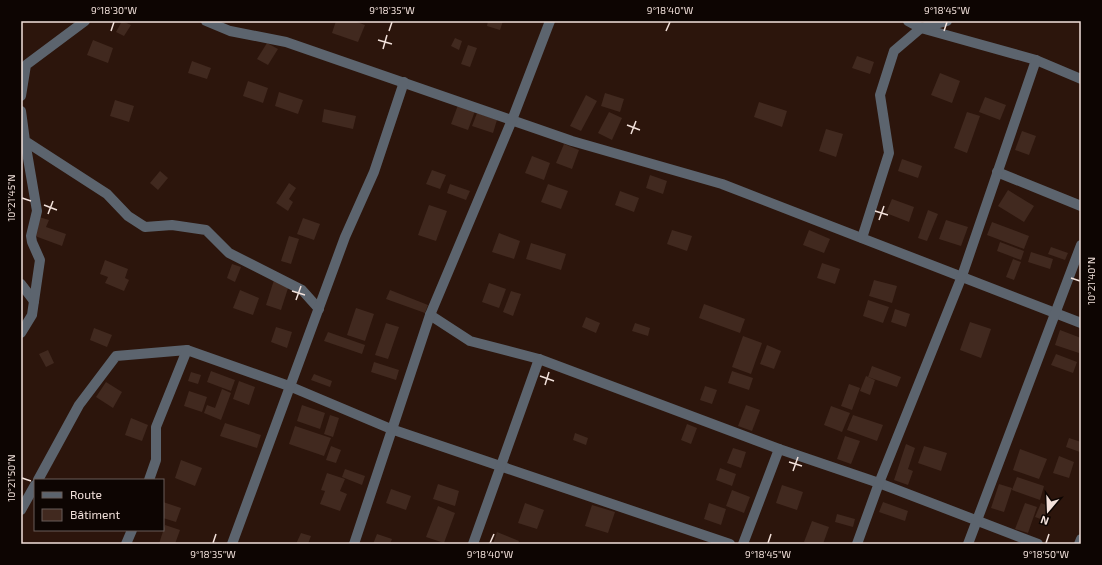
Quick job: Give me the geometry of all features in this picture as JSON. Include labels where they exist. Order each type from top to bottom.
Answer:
[{"type":"street","points":[[21,96],[24,64],[85,21]]},
{"type":"street","points":[[206,21],[230,31],[286,42],[572,141],[722,184],[1081,323]]},
{"type":"street","points":[[354,544],[430,315],[512,120],[550,21]]},
{"type":"street","points":[[908,21],[921,28],[1036,60],[1081,79]]},
{"type":"street","points":[[862,238],[889,153],[880,95],[894,51],[921,28],[947,21]]},
{"type":"street","points":[[857,544],[879,483],[962,276],[1036,60]]},
{"type":"street","points":[[232,544],[289,386],[346,237],[374,172],[404,82]]},
{"type":"street","points":[[21,111],[37,210],[31,236],[40,260],[32,315],[21,333]]},
{"type":"street","points":[[25,141],[107,194],[128,216],[145,227],[172,225],[206,230],[230,253],[302,290],[319,309]]},
{"type":"street","points":[[997,172],[1081,206]]},
{"type":"street","points":[[968,544],[1054,312],[1081,244]]},
{"type":"street","points":[[21,284],[34,301]]},
{"type":"street","points":[[430,315],[470,340],[539,359],[779,449],[879,483],[1038,544]]},
{"type":"street","points":[[149,479],[156,460],[156,428],[187,350]]},
{"type":"street","points":[[39,479],[80,406],[116,356],[187,350],[289,386],[391,429],[730,544]]},
{"type":"street","points":[[473,544],[539,359]]},
{"type":"street","points":[[743,544],[779,449]]},
{"type":"street","points":[[21,510],[34,487]]},
{"type":"street","points":[[126,544],[132,531]]},
{"type":"street","points":[[1079,544],[1081,539]]},
{"type":"building","points":[[122,21],[131,25],[124,36],[116,32]]},
{"type":"building","points":[[336,21],[354,21],[365,25],[358,42],[332,33]]},
{"type":"building","points":[[488,21],[503,21],[500,30],[487,26]]},
{"type":"building","points":[[455,38],[462,41],[459,50],[451,46]]},
{"type":"building","points":[[93,40],[113,48],[108,63],[87,55]]},
{"type":"building","points":[[267,43],[278,49],[268,65],[257,59]]},
{"type":"building","points":[[468,45],[477,48],[470,67],[461,64]]},
{"type":"building","points":[[857,56],[874,62],[870,74],[852,68]]},
{"type":"building","points":[[192,61],[211,68],[207,79],[188,73]]},
{"type":"building","points":[[940,73],[960,81],[952,103],[931,95]]},
{"type":"building","points":[[248,81],[268,88],[263,103],[243,96]]},
{"type":"building","points":[[279,92],[303,100],[298,114],[275,106]]},
{"type":"building","points":[[605,93],[624,99],[620,112],[601,106]]},
{"type":"building","points":[[586,95],[597,101],[581,131],[570,126]]},
{"type":"building","points":[[985,97],[1006,105],[1000,120],[979,112]]},
{"type":"building","points":[[115,100],[134,106],[129,122],[110,116]]},
{"type":"building","points":[[759,102],[787,111],[782,127],[754,117]]},
{"type":"building","points":[[458,105],[475,111],[468,130],[451,124]]},
{"type":"building","points":[[324,109],[356,116],[353,129],[322,122]]},
{"type":"building","points":[[609,112],[622,118],[612,140],[598,133]]},
{"type":"building","points":[[967,112],[980,116],[967,153],[954,148]]},
{"type":"building","points":[[477,113],[497,120],[493,133],[472,126]]},
{"type":"building","points":[[826,129],[843,134],[836,157],[819,151]]},
{"type":"building","points":[[1022,131],[1036,136],[1029,155],[1015,150]]},
{"type":"building","points":[[564,144],[579,150],[572,169],[556,163]]},
{"type":"building","points":[[532,156],[550,163],[544,180],[525,173]]},
{"type":"building","points":[[902,159],[922,166],[918,178],[898,171]]},
{"type":"building","points":[[432,170],[446,175],[440,189],[426,184]]},
{"type":"building","points":[[160,171],[168,178],[158,190],[150,183]]},
{"type":"building","points":[[650,175],[667,181],[663,194],[646,188]]},
{"type":"building","points":[[289,183],[296,188],[289,199],[293,202],[288,211],[276,203]]},
{"type":"building","points":[[450,184],[470,191],[466,200],[447,193]]},
{"type":"building","points":[[548,184],[568,191],[561,209],[541,202]]},
{"type":"building","points":[[1008,190],[1034,206],[1024,222],[998,206]]},
{"type":"building","points":[[620,191],[639,198],[634,212],[615,205]]},
{"type":"building","points":[[892,199],[914,207],[909,222],[886,213]]},
{"type":"building","points":[[429,205],[447,211],[436,241],[418,235]]},
{"type":"building","points":[[928,210],[938,214],[927,241],[918,238]]},
{"type":"building","points":[[39,217],[49,220],[46,227],[66,234],[62,246],[35,236],[38,228],[35,227]]},
{"type":"building","points":[[303,218],[320,224],[314,240],[297,234]]},
{"type":"building","points":[[946,220],[968,227],[961,246],[939,239]]},
{"type":"building","points":[[992,222],[1029,236],[1024,249],[987,235]]},
{"type":"building","points":[[672,230],[692,236],[687,251],[667,244]]},
{"type":"building","points":[[809,230],[830,239],[824,253],[803,245]]},
{"type":"building","points":[[499,233],[520,241],[514,259],[492,252]]},
{"type":"building","points":[[289,236],[299,239],[291,264],[281,261]]},
{"type":"building","points":[[1000,242],[1024,251],[1021,260],[997,251]]},
{"type":"building","points":[[531,243],[566,254],[561,270],[526,259]]},
{"type":"building","points":[[1051,247],[1068,253],[1065,260],[1048,254]]},
{"type":"building","points":[[1031,252],[1053,259],[1050,269],[1028,262]]},
{"type":"building","points":[[1013,259],[1021,262],[1014,280],[1006,277]]},
{"type":"building","points":[[105,260],[128,269],[125,278],[129,280],[124,291],[105,283],[108,277],[100,274]]},
{"type":"building","points":[[822,263],[840,269],[835,284],[817,278]]},
{"type":"building","points":[[232,264],[241,267],[235,282],[227,278]]},
{"type":"building","points":[[274,280],[289,285],[281,310],[266,305]]},
{"type":"building","points":[[874,280],[897,286],[892,303],[869,296]]},
{"type":"building","points":[[489,283],[506,289],[499,308],[482,302]]},
{"type":"building","points":[[240,290],[259,298],[253,315],[233,308]]},
{"type":"building","points":[[390,290],[428,305],[425,313],[386,299]]},
{"type":"building","points":[[511,291],[521,294],[513,316],[503,312]]},
{"type":"building","points":[[868,300],[889,307],[883,323],[863,316]]},
{"type":"building","points":[[704,304],[745,319],[740,333],[699,318]]},
{"type":"building","points":[[356,308],[374,314],[365,341],[347,335]]},
{"type":"building","points":[[895,309],[910,314],[906,327],[891,322]]},
{"type":"building","points":[[586,317],[600,323],[596,333],[582,327]]},
{"type":"building","points":[[970,322],[991,329],[981,358],[960,350]]},
{"type":"building","points":[[386,323],[399,327],[388,359],[375,355]]},
{"type":"building","points":[[635,323],[650,328],[648,336],[632,331]]},
{"type":"building","points":[[276,327],[292,332],[287,348],[271,342]]},
{"type":"building","points":[[94,328],[112,335],[107,347],[90,340]]},
{"type":"building","points":[[1060,330],[1081,338],[1079,353],[1055,345]]},
{"type":"building","points":[[328,332],[365,345],[362,354],[324,341]]},
{"type":"building","points":[[743,336],[762,343],[751,374],[732,367]]},
{"type":"building","points":[[767,345],[781,351],[774,369],[760,364]]},
{"type":"building","points":[[48,350],[54,363],[46,367],[39,354]]},
{"type":"building","points":[[1056,354],[1077,362],[1073,373],[1051,365]]},
{"type":"building","points":[[374,362],[399,370],[396,380],[371,372]]},
{"type":"building","points":[[872,366],[901,377],[897,387],[868,377]]},
{"type":"building","points":[[211,371],[235,380],[231,391],[207,382]]},
{"type":"building","points":[[732,371],[753,378],[749,390],[728,383]]},
{"type":"building","points":[[191,372],[201,375],[198,384],[188,381]]},
{"type":"building","points":[[314,374],[332,381],[330,387],[311,380]]},
{"type":"building","points":[[866,376],[875,380],[870,395],[860,391]]},
{"type":"building","points":[[239,381],[255,387],[249,405],[233,399]]},
{"type":"building","points":[[106,382],[122,392],[113,408],[96,397]]},
{"type":"building","points":[[849,384],[860,388],[852,410],[841,406]]},
{"type":"building","points":[[705,386],[717,390],[712,404],[700,400]]},
{"type":"building","points":[[222,389],[231,393],[221,420],[204,413],[207,405],[215,408]]},
{"type":"building","points":[[189,391],[207,397],[202,412],[184,406]]},
{"type":"building","points":[[302,405],[325,413],[320,429],[297,421]]},
{"type":"building","points":[[746,405],[760,410],[752,431],[738,426]]},
{"type":"building","points":[[831,406],[850,413],[842,432],[824,425]]},
{"type":"building","points":[[330,415],[339,418],[333,437],[324,434]]},
{"type":"building","points":[[853,415],[883,425],[877,441],[847,430]]},
{"type":"building","points":[[131,418],[148,425],[142,441],[125,435]]},
{"type":"building","points":[[225,423],[261,435],[257,448],[220,436]]},
{"type":"building","points":[[687,424],[697,428],[691,444],[681,440]]},
{"type":"building","points":[[295,426],[331,438],[324,456],[289,444]]},
{"type":"building","points":[[575,433],[588,438],[586,445],[573,440]]},
{"type":"building","points":[[845,436],[860,441],[851,464],[837,459]]},
{"type":"building","points":[[1069,438],[1081,442],[1080,452],[1066,447]]},
{"type":"building","points":[[906,444],[915,448],[908,469],[913,471],[908,485],[894,480]]},
{"type":"building","points":[[331,446],[341,450],[336,463],[326,460]]},
{"type":"building","points":[[924,446],[947,453],[941,471],[918,463]]},
{"type":"building","points":[[733,448],[746,452],[741,468],[727,463]]},
{"type":"building","points":[[1020,449],[1047,459],[1039,479],[1013,470]]},
{"type":"building","points":[[1059,456],[1074,462],[1069,478],[1053,473]]},
{"type":"building","points":[[181,460],[202,468],[195,486],[175,478]]},
{"type":"building","points":[[720,468],[736,474],[732,486],[716,480]]},
{"type":"building","points":[[345,469],[365,476],[362,485],[342,477]]},
{"type":"building","points":[[327,473],[345,479],[340,491],[347,494],[340,511],[320,504],[325,491],[321,490]]},
{"type":"building","points":[[1017,477],[1044,486],[1040,500],[1012,490]]},
{"type":"building","points":[[438,484],[459,491],[455,506],[433,499]]},
{"type":"building","points":[[999,484],[1012,488],[1004,512],[991,508]]},
{"type":"building","points":[[782,485],[803,492],[797,510],[776,503]]},
{"type":"building","points":[[391,489],[411,496],[406,510],[386,503]]},
{"type":"building","points":[[732,490],[750,497],[744,513],[726,506]]},
{"type":"building","points":[[164,502],[181,508],[176,522],[164,518]]},
{"type":"building","points":[[883,502],[908,511],[905,521],[879,512]]},
{"type":"building","points":[[525,503],[544,510],[537,529],[518,523]]},
{"type":"building","points":[[709,503],[726,509],[721,525],[704,519]]},
{"type":"building","points":[[1025,503],[1037,507],[1028,533],[1015,529]]},
{"type":"building","points":[[1041,503],[1051,507],[1046,521],[1035,517]]},
{"type":"building","points":[[592,505],[615,512],[608,533],[585,526]]},
{"type":"building","points":[[438,506],[455,513],[444,543],[426,537]]},
{"type":"building","points":[[837,514],[855,519],[853,527],[835,522]]},
{"type":"building","points":[[812,521],[829,527],[823,544],[811,544],[804,542]]},
{"type":"building","points":[[165,525],[180,530],[175,544],[159,544]]},
{"type":"building","points":[[497,532],[519,541],[518,544],[493,544]]},
{"type":"building","points":[[301,533],[311,536],[308,544],[296,544]]},
{"type":"building","points":[[377,534],[392,539],[390,544],[373,544]]}]
